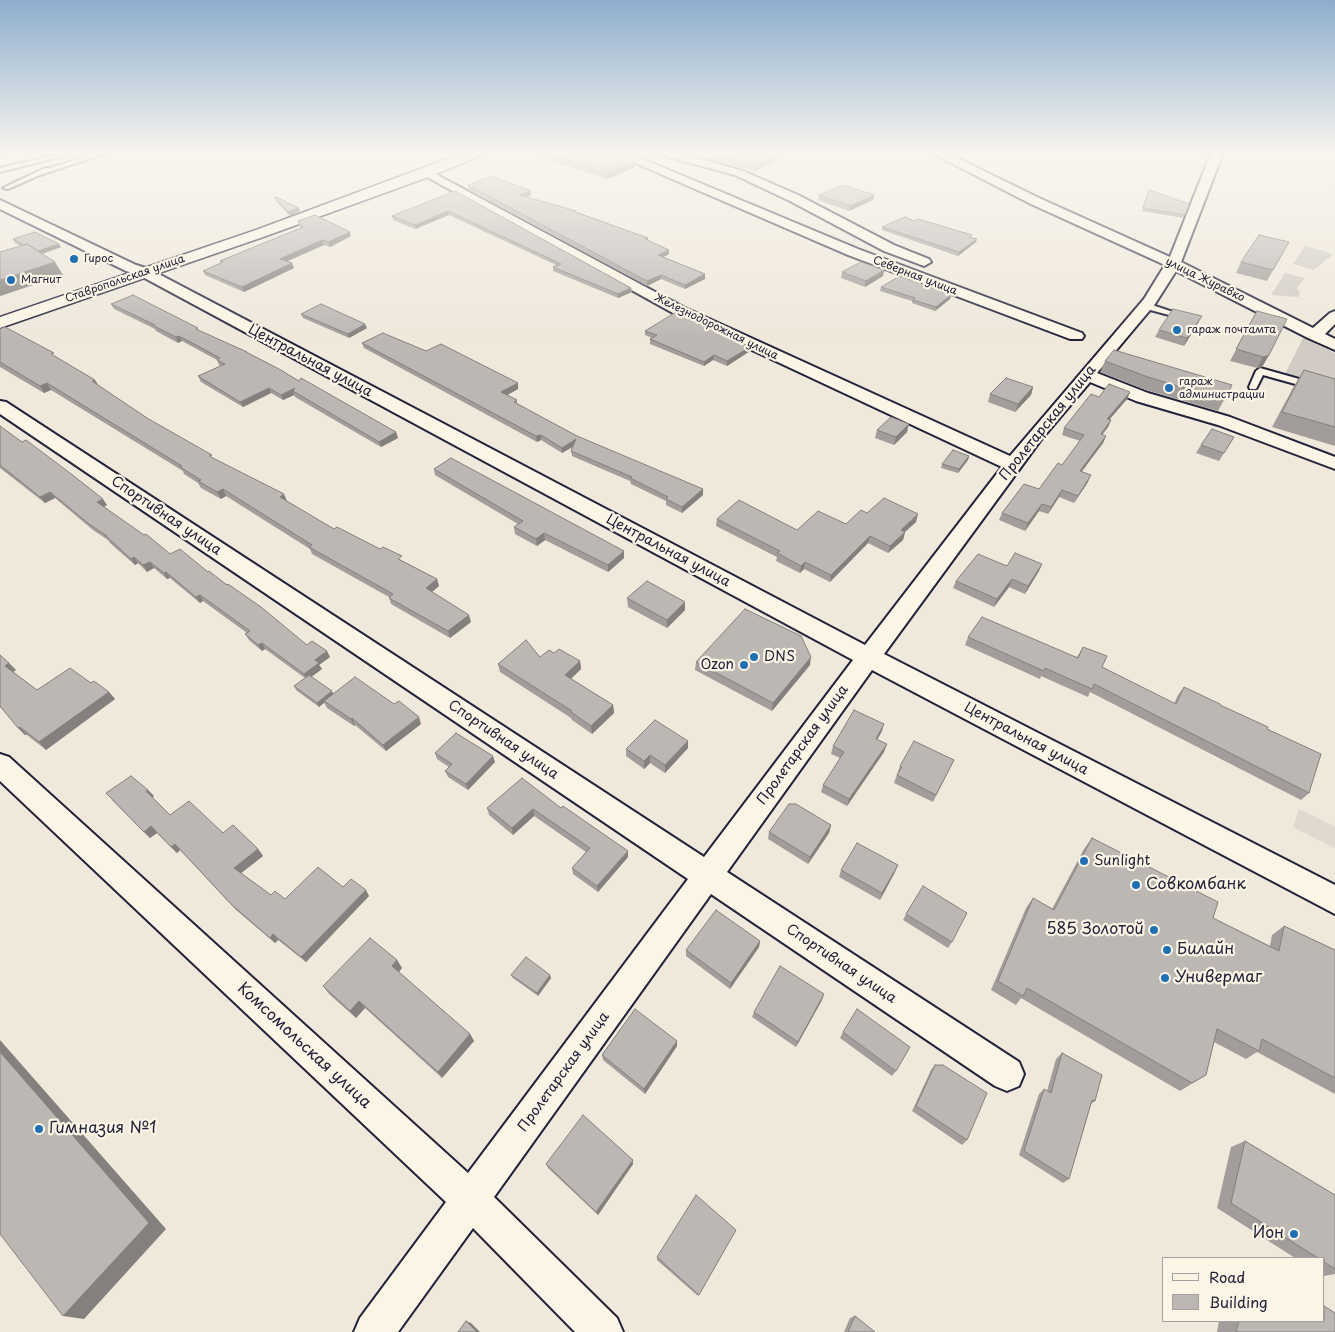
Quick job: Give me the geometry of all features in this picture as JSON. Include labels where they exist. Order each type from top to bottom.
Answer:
[{"type":"street","name":"Центральная улица","points":[[41,215],[131,268],[144,272],[869,657],[1335,900]]},
{"type":"street","name":"Ставропольская улица","points":[[0,323],[310,215]]},
{"type":"street","name":"Железнодорожная улица","points":[[504,215],[678,310],[1013,465]]},
{"type":"street","name":"Северная улица","points":[[766,215],[853,252],[1090,342]]},
{"type":"street","name":"Северная улица","points":[[826,215],[888,248],[936,267]]},
{"type":"street","name":"улица Журавко","points":[[1066,215],[1173,264],[1335,345]]},
{"type":"street","name":"Пролетарская улица","points":[[374,1332],[709,876],[851,679],[1013,465],[1087,375],[1090,342],[1146,306],[1179,253],[1193,215]]},
{"type":"street","name":"Северная улица","points":[[953,275],[1090,342]]},
{"type":"street","points":[[1314,335],[1335,316]]},
{"type":"street","points":[[1087,375],[1142,397],[1224,422],[1335,462]]},
{"type":"street","name":"Спортивная улица","points":[[0,406],[1007,1074]]},
{"type":"street","name":"Комсомольская улица","points":[[0,765],[471,1200],[602,1332]]},
{"type":"lane","points":[[1146,306],[1172,313]]},
{"type":"lane","points":[[1253,388],[1260,371],[1335,392]]},
{"type":"shaded area","points":[[1305,246],[1332,255],[1314,270],[1293,264]]},
{"type":"shaded area","points":[[1285,273],[1305,278],[1297,288],[1300,293],[1298,297],[1271,295]]},
{"type":"shaded area","points":[[1303,338],[1335,353],[1335,388],[1285,374]]},
{"type":"shaded area","points":[[1299,809],[1335,827],[1335,848],[1293,827]]},
{"type":"building","points":[[315,215],[350,232],[328,242],[322,240],[280,259],[292,263],[242,287],[203,271],[223,262],[220,261],[303,227],[298,221]]},
{"type":"building","points":[[394,215],[438,215],[415,225],[392,216]]},
{"type":"building","points":[[457,215],[499,215],[631,288],[618,294],[553,267],[561,264]]},
{"type":"building","points":[[524,215],[584,215],[648,238],[645,239],[669,250],[658,255],[705,274],[685,285],[661,275],[647,281]]},
{"type":"building","points":[[905,217],[972,235],[969,237],[977,239],[959,252],[882,227]]},
{"type":"building","points":[[35,232],[59,244],[38,251],[27,244],[24,245],[13,239]]},
{"type":"building","points":[[1259,235],[1289,242],[1273,270],[1241,262]]},
{"type":"building","points":[[27,244],[55,262],[0,280],[0,252]]},
{"type":"building","points":[[861,262],[884,270],[866,281],[842,272]]},
{"type":"building","points":[[900,276],[951,295],[936,307],[881,287]]},
{"type":"building","points":[[133,295],[198,328],[196,329],[247,352],[299,381],[301,378],[396,432],[379,442],[293,391],[295,388],[281,395],[269,388],[240,402],[198,376],[225,364],[217,360],[220,358],[179,336],[176,337],[111,304]]},
{"type":"building","points":[[321,304],[365,324],[348,334],[301,314]]},
{"type":"building","name":"гараж почтамта","points":[[1173,309],[1202,316],[1187,338],[1159,330]]},
{"type":"building","points":[[1257,311],[1287,319],[1269,355],[1263,357],[1236,349]]},
{"type":"building","points":[[676,312],[750,347],[727,361],[714,355],[704,362],[650,339],[657,335],[645,331]]},
{"type":"building","points":[[5,327],[54,353],[51,354],[95,380],[92,381],[147,418],[212,455],[209,456],[284,494],[280,497],[334,529],[337,527],[380,549],[383,547],[402,556],[398,559],[437,579],[426,588],[469,615],[448,631],[389,598],[393,594],[309,547],[312,545],[223,489],[217,492],[198,481],[201,480],[180,467],[182,466],[47,383],[40,386],[0,362],[0,329]]},
{"type":"building","points":[[383,333],[426,351],[441,344],[518,383],[501,392],[517,400],[514,402],[577,436],[703,489],[682,507],[666,499],[668,497],[630,478],[632,477],[571,451],[576,439],[562,448],[541,435],[536,436],[362,343]]},
{"type":"building","points":[[1114,350],[1232,385],[1224,400],[1148,377],[1105,361]]},
{"type":"building","points":[[1304,370],[1335,379],[1335,427],[1282,412]]},
{"type":"building","points":[[1006,378],[1033,387],[1018,404],[990,394]]},
{"type":"building","points":[[1109,384],[1130,392],[1107,419],[1111,420],[1101,434],[1106,436],[1080,471],[1091,475],[1078,496],[1062,490],[1051,507],[1042,504],[1028,523],[1002,513],[1024,484],[1039,489],[1058,463],[1062,465],[1084,435],[1064,428],[1091,394],[1099,397]]},
{"type":"building","points":[[891,417],[909,424],[896,437],[877,430]]},
{"type":"building","points":[[0,426],[22,442],[26,440],[70,473],[103,499],[97,502],[144,535],[146,534],[170,554],[180,549],[208,572],[261,607],[307,645],[312,641],[327,651],[315,660],[319,663],[304,674],[262,643],[258,645],[245,634],[250,631],[200,595],[196,597],[166,572],[164,573],[150,562],[143,565],[134,557],[131,559],[107,536],[50,492],[40,497],[0,465]]},
{"type":"building","points":[[1212,429],[1234,437],[1224,453],[1201,445]]},
{"type":"building","points":[[953,450],[969,456],[959,469],[942,464]]},
{"type":"building","points":[[451,458],[624,551],[608,565],[544,533],[536,539],[514,527],[523,521],[434,469]]},
{"type":"building","points":[[884,498],[918,514],[901,530],[905,532],[890,546],[870,536],[831,575],[805,562],[801,566],[777,553],[780,551],[717,519],[739,500],[797,530],[818,511],[846,524],[861,510],[867,513]]},
{"type":"building","points":[[1015,553],[1042,564],[1028,586],[1012,579],[997,599],[956,581],[978,554],[1007,566]]},
{"type":"building","points":[[647,581],[685,602],[667,620],[627,598]]},
{"type":"building","points":[[745,609],[801,636],[811,657],[773,703],[696,662]]},
{"type":"building","points":[[982,617],[1078,658],[1083,647],[1107,656],[1102,667],[1176,704],[1184,687],[1321,754],[1309,793],[1094,684],[1092,689],[1045,668],[1044,671],[968,637]]},
{"type":"building","points":[[526,640],[540,657],[549,650],[554,653],[559,649],[580,661],[565,675],[613,705],[591,726],[572,711],[498,664]]},
{"type":"building","points":[[0,655],[9,663],[5,666],[37,690],[70,668],[91,683],[94,681],[109,692],[39,742],[20,727],[18,728],[0,706]]},
{"type":"building","points":[[309,675],[332,691],[317,703],[294,686]]},
{"type":"building","points":[[355,677],[394,704],[399,701],[419,717],[383,745],[352,718],[324,701]]},
{"type":"building","points":[[854,710],[884,724],[876,739],[887,744],[849,799],[823,785],[844,752],[833,746]]},
{"type":"building","points":[[655,720],[688,741],[665,765],[650,755],[644,761],[626,749]]},
{"type":"building","points":[[456,733],[493,756],[466,784],[445,771],[452,764],[435,753]]},
{"type":"building","points":[[914,741],[954,760],[936,795],[897,775]]},
{"type":"building","points":[[131,776],[148,790],[146,791],[170,815],[189,801],[223,833],[233,825],[258,849],[234,868],[271,895],[275,891],[285,899],[318,867],[343,887],[351,879],[366,890],[301,957],[273,934],[270,938],[231,904],[175,844],[171,847],[151,826],[144,832],[106,793]]},
{"type":"building","points":[[522,778],[561,808],[563,806],[628,851],[597,886],[572,868],[590,848],[533,809],[512,828],[487,808]]},
{"type":"building","points":[[789,804],[796,804],[831,825],[810,857],[769,832]]},
{"type":"building","name":"Универмаг","points":[[1092,838],[1218,902],[1213,918],[1279,951],[1284,926],[1335,950],[1335,1078],[1262,1039],[1259,1051],[1217,1029],[1206,1075],[1192,1083],[1027,988],[1023,996],[998,981],[1033,898],[1054,910]]},
{"type":"building","points":[[857,843],[898,865],[882,893],[841,870]]},
{"type":"building","points":[[923,886],[967,913],[952,942],[906,914]]},
{"type":"building","points":[[716,910],[760,941],[731,983],[686,950]]},
{"type":"building","points":[[370,938],[397,960],[392,966],[470,1034],[438,1072],[359,1001],[350,1011],[323,986]]},
{"type":"building","points":[[526,957],[550,975],[537,993],[511,975]]},
{"type":"building","points":[[780,966],[824,994],[798,1042],[754,1012]]},
{"type":"building","points":[[635,1009],[677,1041],[644,1089],[602,1055]]},
{"type":"building","points":[[857,1009],[910,1047],[896,1071],[843,1032]]},
{"type":"building","name":"Гимназия №1","points":[[0,1052],[149,1223],[63,1316],[0,1234]]},
{"type":"building","points":[[1062,1053],[1102,1075],[1095,1101],[1092,1100],[1069,1179],[1024,1151],[1044,1089],[1051,1093]]},
{"type":"building","points":[[935,1065],[943,1065],[987,1093],[967,1140],[916,1106]]},
{"type":"building","points":[[583,1115],[633,1160],[596,1212],[546,1164]]},
{"type":"building","name":"Ион","points":[[1245,1141],[1335,1195],[1335,1269],[1325,1263],[1325,1257],[1316,1257],[1231,1203]]},
{"type":"building","points":[[696,1195],[736,1230],[699,1295],[657,1257]]},
{"type":"building","points":[[1325,1307],[1335,1313],[1335,1332],[1236,1332],[1239,1322],[1325,1322]]},
{"type":"building","points":[[855,1316],[875,1332],[848,1332]]},
{"type":"building","points":[[466,1321],[477,1332],[458,1332]]},
{"type":"place","name":"Гирос","points":[[74,259]]},
{"type":"place","name":"Магнит","points":[[11,280]]},
{"type":"place","name":"гараж почтамта","points":[[1177,330]]},
{"type":"place","name":"гараж администрации","points":[[1169,388]]},
{"type":"place","name":"DNS","points":[[754,657]]},
{"type":"place","name":"Ozon","points":[[744,665]]},
{"type":"place","name":"Sunlight","points":[[1084,861]]},
{"type":"place","name":"Совкомбанк","points":[[1136,885]]},
{"type":"place","name":"585 Золотой","points":[[1154,930]]},
{"type":"place","name":"Билайн","points":[[1167,950]]},
{"type":"place","name":"Универмаг","points":[[1165,978]]},
{"type":"place","name":"Гимназия №1","points":[[39,1129]]},
{"type":"place","name":"Ион","points":[[1294,1234]]}]
